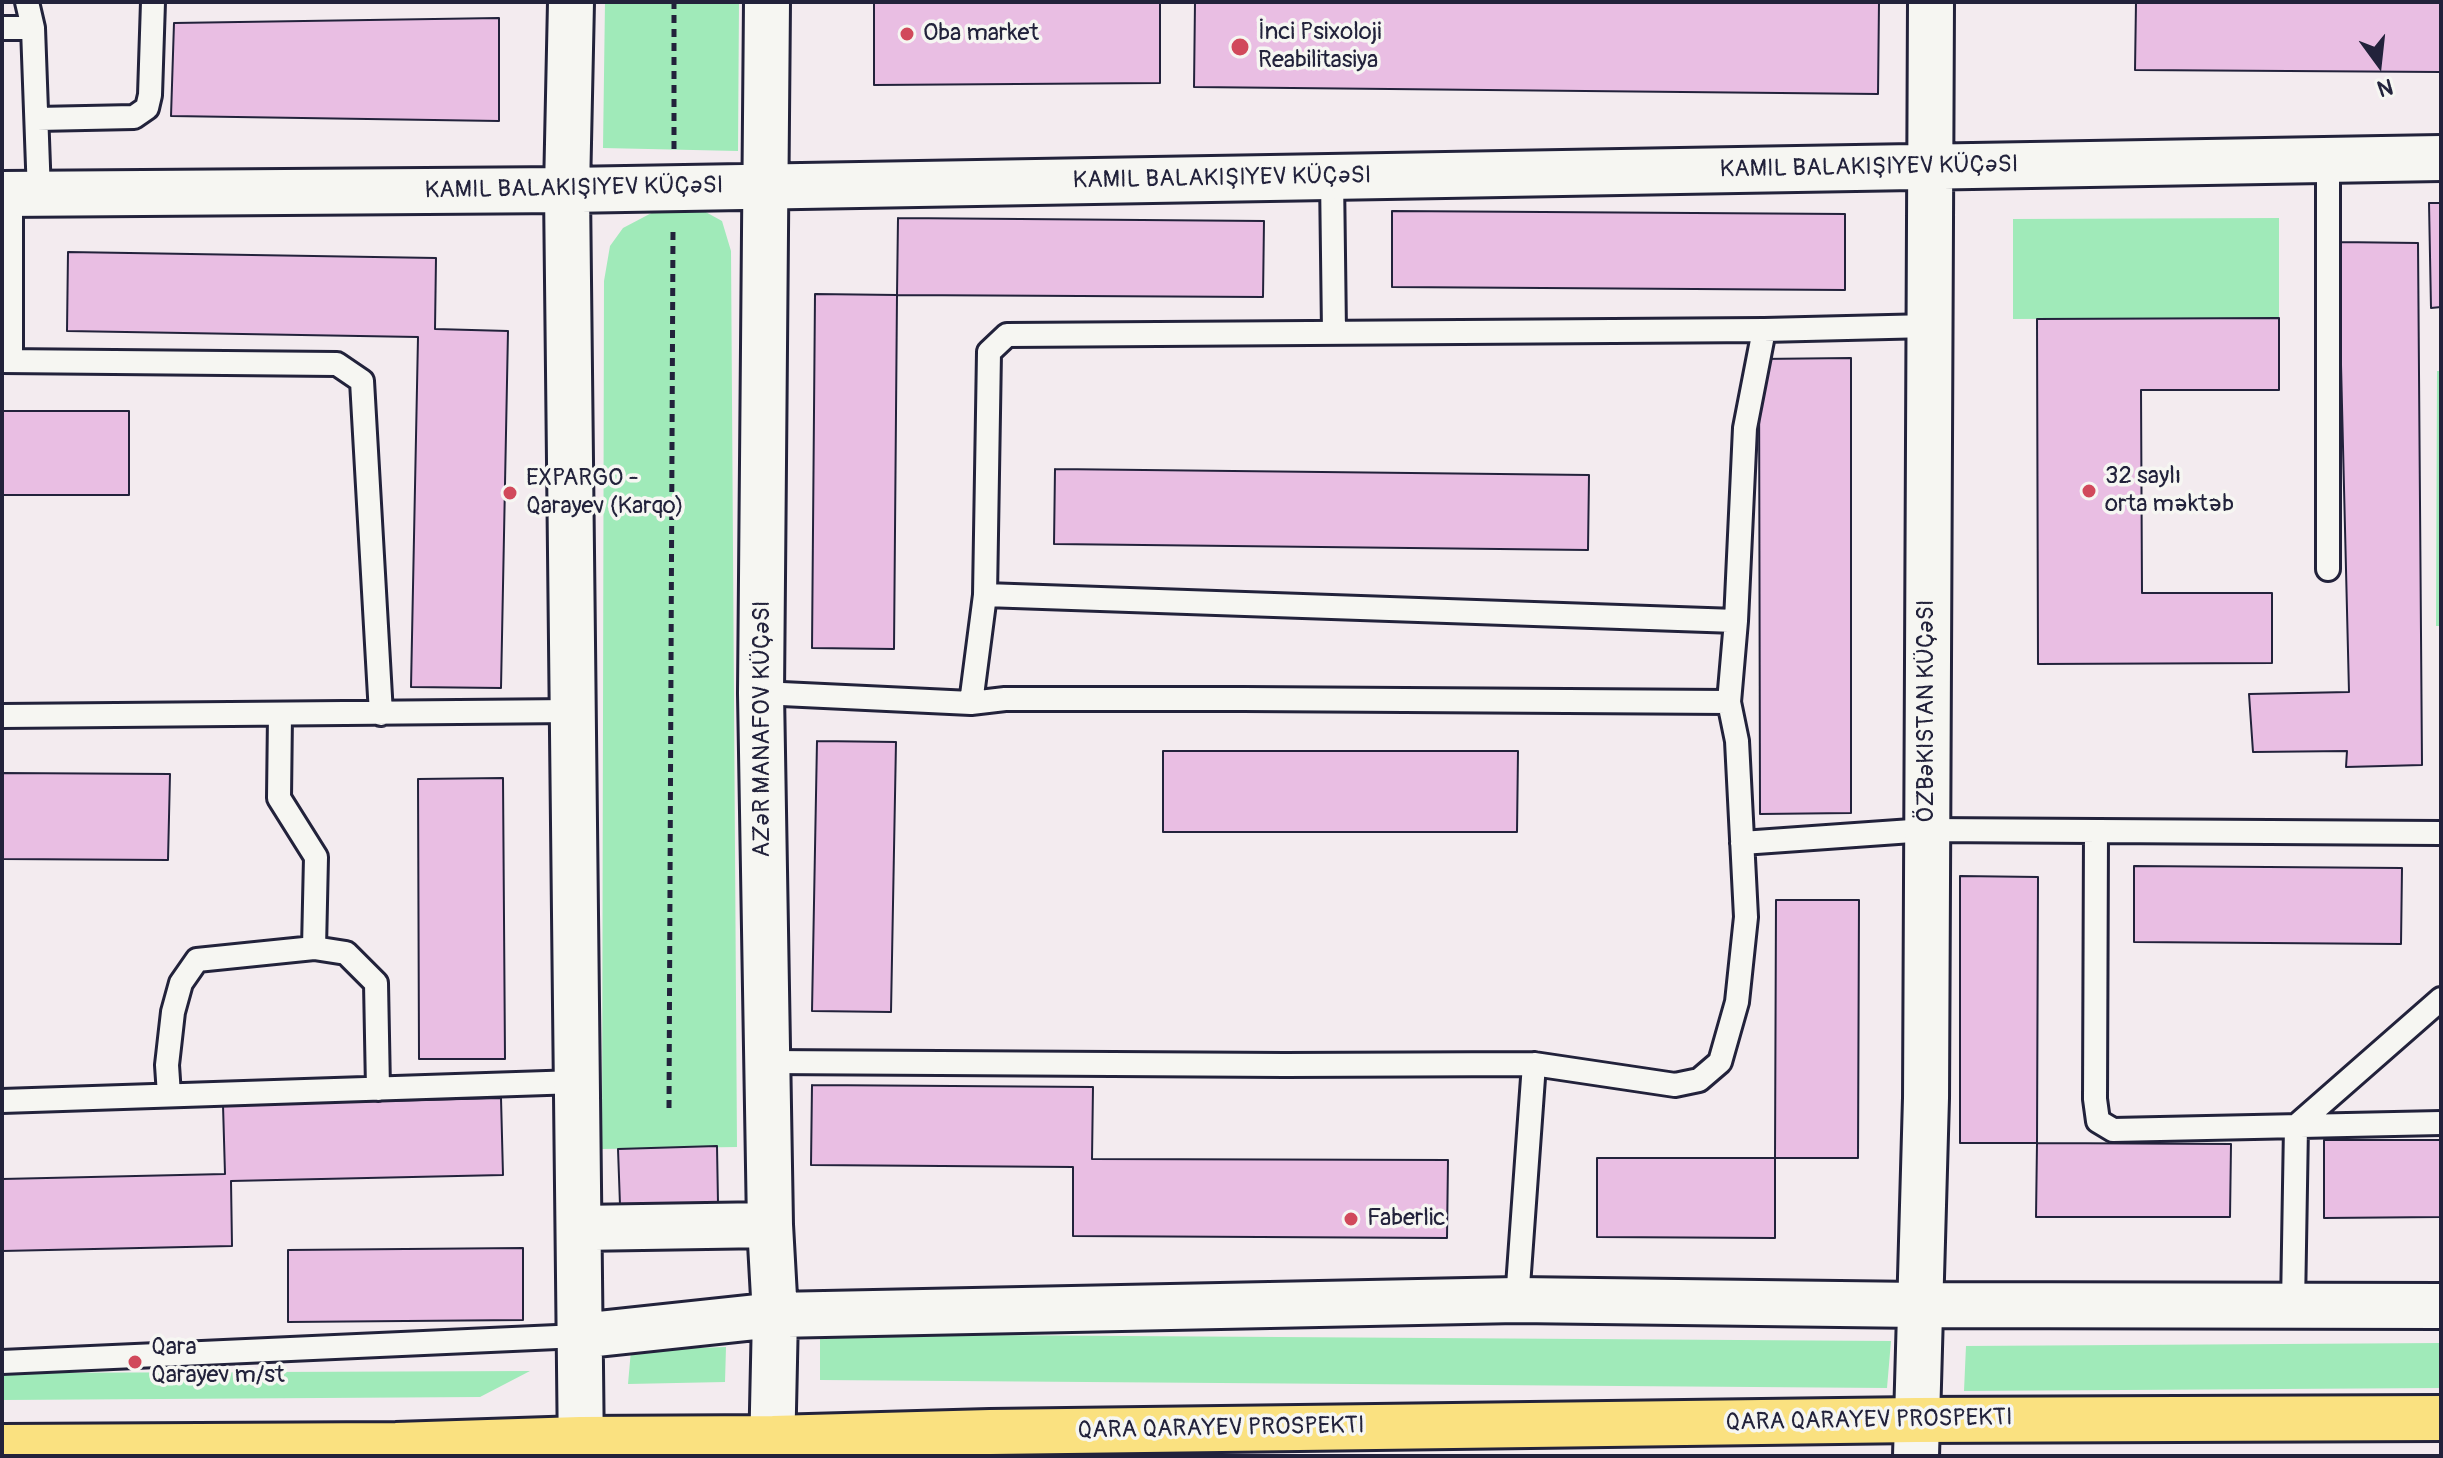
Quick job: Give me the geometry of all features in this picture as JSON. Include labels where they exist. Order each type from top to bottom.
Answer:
[{"type":"main road","name":"QARA QARAYEV PROSPEKTI","points":[[2,1447],[396,1450],[772,1447],[990,1432],[1916,1438],[2441,1418]]},
{"type":"street","points":[[571,2],[567,190],[581,1448]]},
{"type":"street","name":"AZƏR MANAFOV KÜÇƏSI","points":[[767,2],[761,693],[770,1225],[775,1315],[772,1447]]},
{"type":"street","name":"ÖZBƏKISTAN KÜÇƏSI","points":[[1916,1438],[1926,1098],[1931,2]]},
{"type":"street","name":"KAMIL BALAKIŞIYEV KÜÇƏSI","points":[[17,194],[567,190],[2441,158]]},
{"type":"street","points":[[579,1228],[770,1225]]},
{"type":"street","points":[[579,1336],[775,1315],[1517,1300],[2441,1306]]},
{"type":"lane","points":[[27,2],[33,28],[37,119],[17,194],[6,361],[337,364],[362,381],[381,714]]},
{"type":"lane","points":[[37,119],[134,117],[147,108],[153,2]]},
{"type":"lane","points":[[2,28],[33,28]]},
{"type":"lane","points":[[2328,162],[2328,569]]},
{"type":"lane","points":[[1332,177],[1334,332]]},
{"type":"lane","points":[[971,703],[985,595],[989,352],[1007,335],[1930,326]]},
{"type":"lane","points":[[767,1062],[1534,1064],[1675,1085],[1699,1080],[1720,1062],[1737,1002],[1743,959],[1746,917],[1737,741],[1729,702],[1745,428],[1764,330]]},
{"type":"lane","points":[[985,595],[1736,621]]},
{"type":"lane","points":[[761,693],[971,703],[1005,699],[1729,702]]},
{"type":"lane","points":[[2,716],[573,711]]},
{"type":"lane","points":[[280,715],[279,798],[316,857],[314,948]]},
{"type":"lane","points":[[1742,843],[1926,830],[2441,833]]},
{"type":"lane","points":[[2096,831],[2095,1099],[2098,1121],[2113,1130],[2441,1123]]},
{"type":"lane","points":[[169,1095],[167,1065],[173,1012],[181,983],[197,960],[314,948],[346,953],[376,983],[378,1089]]},
{"type":"lane","points":[[2293,1306],[2296,1126],[2441,999]]},
{"type":"lane","points":[[1517,1300],[1534,1064]]},
{"type":"lane","points":[[2,1101],[577,1082]]},
{"type":"lane","points":[[2,1362],[579,1336]]},
{"type":"path","points":[[674,2],[674,150]]},
{"type":"path","points":[[669,1108],[673,224]]},
{"type":"green space","points":[[605,2],[739,2],[738,151],[603,148]]},
{"type":"green space","points":[[661,208],[702,210],[722,221],[731,251],[737,1147],[602,1149],[604,281],[610,246],[623,228]]},
{"type":"green space","points":[[2279,218],[2279,318],[2013,319],[2013,219]]},
{"type":"green space","points":[[2437,371],[2441,371],[2441,626],[2436,626]]},
{"type":"green space","points":[[820,1334],[1891,1341],[1887,1388],[820,1380]]},
{"type":"green space","points":[[2441,1343],[2441,1388],[1964,1391],[1966,1346]]},
{"type":"green space","points":[[726,1347],[725,1382],[628,1384],[631,1350]]},
{"type":"green space","points":[[530,1371],[480,1397],[2,1400],[2,1373]]},
{"type":"building","points":[[874,2],[1160,2],[1160,83],[874,85]]},
{"type":"building","points":[[1195,2],[1879,2],[1878,94],[1194,87]]},
{"type":"building","points":[[2136,2],[2441,2],[2441,72],[2135,70]]},
{"type":"building","points":[[499,18],[499,121],[171,116],[174,23]]},
{"type":"building","points":[[2429,203],[2441,203],[2441,307],[2431,308]]},
{"type":"building","points":[[1392,211],[1845,214],[1845,290],[1392,287]]},
{"type":"building","points":[[898,218],[1264,221],[1263,297],[897,295]]},
{"type":"building","points":[[2338,242],[2418,243],[2422,765],[2346,767],[2347,751],[2253,752],[2249,694],[2349,692]]},
{"type":"building","points":[[68,252],[436,258],[435,329],[508,331],[501,688],[411,687],[418,337],[67,331]]},
{"type":"building","points":[[815,294],[897,295],[894,649],[812,648]]},
{"type":"building","name":"32 saylı orta məktəb","points":[[2279,318],[2279,390],[2141,390],[2142,593],[2272,593],[2272,663],[2038,664],[2037,319]]},
{"type":"building","points":[[1851,358],[1851,813],[1760,814],[1759,359]]},
{"type":"building","points":[[2,411],[129,411],[129,495],[2,495]]},
{"type":"building","points":[[1055,469],[1589,475],[1588,550],[1054,544]]},
{"type":"building","points":[[817,741],[896,742],[891,1012],[812,1011]]},
{"type":"building","points":[[1163,751],[1518,751],[1517,832],[1163,832]]},
{"type":"building","points":[[2,773],[170,774],[168,860],[2,859]]},
{"type":"building","points":[[503,778],[505,1059],[419,1059],[418,779]]},
{"type":"building","points":[[2134,866],[2402,868],[2401,944],[2134,942]]},
{"type":"building","points":[[1960,876],[2038,877],[2037,1143],[1960,1143]]},
{"type":"building","points":[[1776,900],[1859,900],[1858,1158],[1775,1158]]},
{"type":"building","points":[[812,1085],[1093,1087],[1092,1159],[1448,1160],[1447,1238],[1073,1236],[1073,1167],[811,1165]]},
{"type":"building","points":[[501,1098],[503,1175],[231,1181],[232,1246],[2,1251],[2,1179],[225,1174],[223,1105]]},
{"type":"building","points":[[2324,1140],[2441,1140],[2441,1217],[2324,1218]]},
{"type":"building","points":[[2037,1143],[2231,1144],[2230,1217],[2036,1217]]},
{"type":"building","points":[[717,1146],[718,1203],[620,1205],[618,1149]]},
{"type":"building","points":[[1597,1158],[1775,1158],[1775,1238],[1597,1237]]},
{"type":"building","points":[[523,1248],[523,1320],[288,1322],[288,1250]]},
{"type":"place","name":"Oba market","points":[[907,34]]},
{"type":"place","name":"İnci Psixoloji Reabilitasiya","points":[[1240,47]]},
{"type":"place","name":"32 saylı orta məktəb","points":[[2089,491]]},
{"type":"place","name":"EXPARGO - Qarayev (Karqo)","points":[[510,493]]},
{"type":"place","name":"Faberlic","points":[[1351,1219]]},
{"type":"place","name":"Qara Qarayev m/st","points":[[135,1362]]}]
